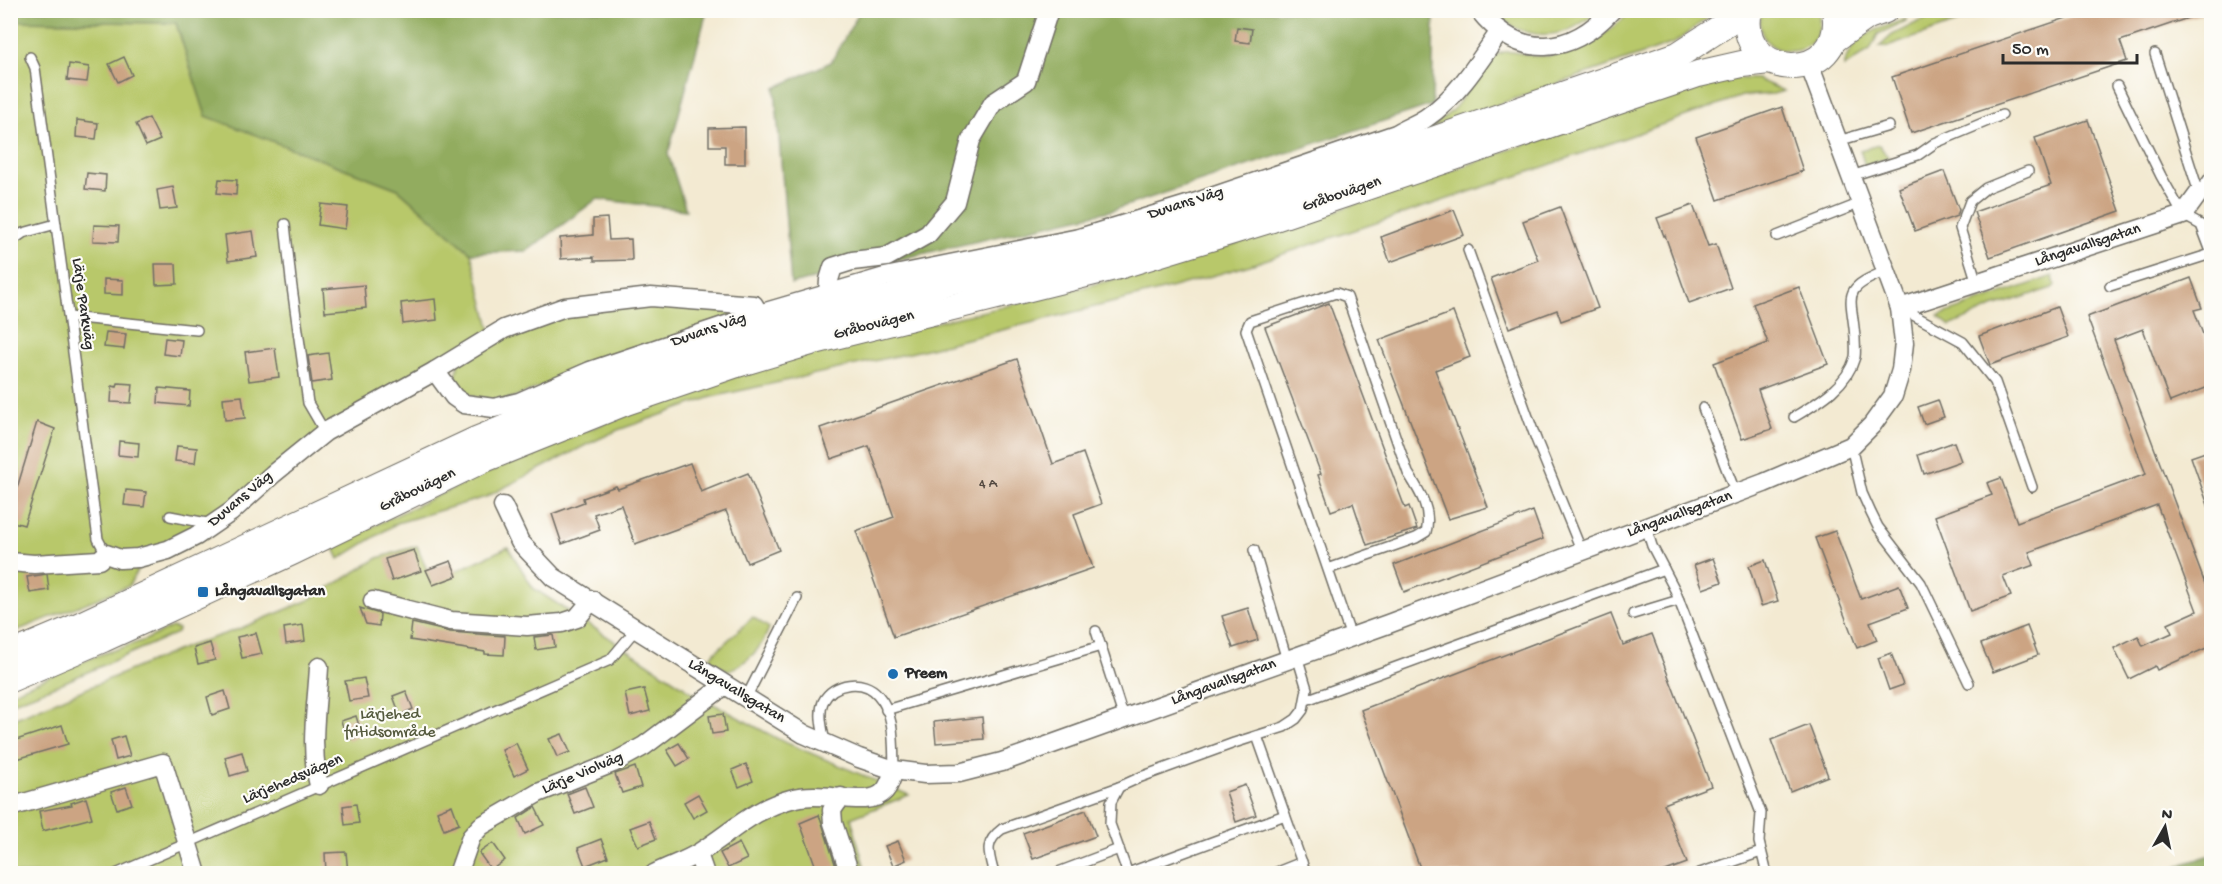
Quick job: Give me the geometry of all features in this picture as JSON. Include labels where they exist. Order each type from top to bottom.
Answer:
[{"type":"main road","name":"Gråbovägen","points":[[1748,10],[1748,26],[1752,42],[1762,56],[1789,67],[1809,64]]},
{"type":"main road","name":"Gråbovägen","points":[[10,655],[74,628],[476,440],[640,373],[732,342],[951,281],[1077,255],[1286,190],[1678,55],[1748,10]]},
{"type":"main road","points":[[1809,64],[1823,54],[1833,40],[1836,30],[1835,10]]},
{"type":"main road","points":[[1833,40],[1868,16],[1885,10]]},
{"type":"main road","name":"Gråbovägen","points":[[10,679],[84,648],[292,552],[482,460],[626,402],[810,342],[1116,267],[1272,219],[1698,74],[1742,64],[1770,61]]},
{"type":"street","points":[[828,294],[833,267],[852,261],[886,257],[928,234],[955,202],[971,140],[993,103],[1026,81],[1049,10]]},
{"type":"street","points":[[1479,10],[1500,31],[1513,39],[1536,47],[1551,46],[1580,37],[1597,26],[1612,10]]},
{"type":"street","name":"Duvans Väg","points":[[435,371],[453,397],[464,404],[494,408],[519,402],[590,371],[759,314],[885,277],[1079,238],[1200,201],[1396,134],[1426,118],[1452,95],[1474,69],[1500,31]]},
{"type":"street","name":"Långavallsgatan","points":[[503,506],[520,542],[553,577],[804,734],[894,770],[925,774],[959,773],[1002,762],[1582,552],[1736,494],[1851,446],[1872,425],[1893,396],[1901,370],[1904,343],[1900,308],[1809,64]]},
{"type":"street","points":[[2183,215],[2199,193]]},
{"type":"street","name":"Långavallsgatan","points":[[1900,308],[2183,215]]},
{"type":"street","name":"Duvans Väg","points":[[10,562],[34,564],[99,560],[106,554],[120,560],[168,550],[196,536],[231,512],[324,432],[435,371],[504,329],[565,306],[651,297],[754,305],[759,314]]},
{"type":"street","points":[[374,601],[451,621],[526,626],[562,623],[577,618],[591,600]]},
{"type":"street","points":[[319,667],[313,739],[315,771],[319,785]]},
{"type":"street","name":"Lärje Violväg","points":[[458,873],[471,837],[481,826],[538,793],[613,763],[644,747],[725,685]]},
{"type":"street","points":[[10,807],[163,763],[197,873]]},
{"type":"street","points":[[654,873],[698,854],[760,809],[792,798],[822,795],[857,799],[876,798],[885,793],[894,770]]},
{"type":"street","points":[[841,797],[832,810],[833,823],[850,873]]},
{"type":"street","points":[[698,854],[705,873]]},
{"type":"lane","points":[[2155,54],[2199,193]]},
{"type":"lane","name":"Lärje Parkväg","points":[[30,57],[35,68],[98,539],[106,554]]},
{"type":"lane","points":[[2110,286],[2211,254],[2201,225],[2183,215],[2161,176],[2117,86]]},
{"type":"lane","points":[[1851,176],[1918,155],[1935,144],[2002,115]]},
{"type":"lane","points":[[1838,141],[1889,126]]},
{"type":"lane","points":[[1977,283],[1960,228],[1970,201],[1986,188],[2028,171]]},
{"type":"lane","points":[[2199,193],[2211,174]]},
{"type":"lane","points":[[1777,236],[1861,203]]},
{"type":"lane","points":[[10,242],[23,233],[56,224]]},
{"type":"lane","points":[[285,224],[308,403],[324,432]]},
{"type":"lane","points":[[1468,250],[1536,439],[1582,552]]},
{"type":"lane","points":[[1794,417],[1835,389],[1847,375],[1856,355],[1850,302],[1852,290],[1864,280],[1886,272]]},
{"type":"lane","points":[[1328,569],[1416,538],[1426,532],[1429,522],[1420,492],[1408,473],[1347,297],[1336,292],[1250,321],[1246,330],[1351,637]]},
{"type":"lane","points":[[1900,308],[1963,342],[1995,382],[2032,487]]},
{"type":"lane","points":[[69,317],[197,330]]},
{"type":"lane","points":[[1703,408],[1736,494]]},
{"type":"lane","points":[[1851,446],[1862,493],[1870,513],[1878,527],[1922,583],[1969,682]]},
{"type":"lane","points":[[170,516],[213,525]]},
{"type":"lane","points":[[1646,527],[1678,600],[1761,813],[1759,842],[1767,873]]},
{"type":"lane","points":[[994,873],[988,847],[992,836],[1002,829],[1284,727],[1296,719],[1306,700],[1307,689],[1292,658],[1254,550]]},
{"type":"lane","points":[[1306,700],[1664,568]]},
{"type":"lane","points":[[746,698],[797,598]]},
{"type":"lane","points":[[1633,614],[1678,600]]},
{"type":"lane","name":"Lärjehedsvägen","points":[[116,873],[610,660],[636,629]]},
{"type":"lane","points":[[1096,631],[1124,718]]},
{"type":"lane","points":[[886,710],[1101,646]]},
{"type":"lane","points":[[825,743],[822,704],[829,694],[841,685],[854,684],[869,688],[878,694],[886,710],[892,731],[894,770]]},
{"type":"lane","points":[[1257,736],[1306,873]]},
{"type":"lane","points":[[1119,787],[1111,802],[1110,824],[1128,873],[1285,815]]},
{"type":"lane","points":[[1053,873],[1119,849]]},
{"type":"lane","points":[[1697,873],[1761,852]]},
{"type":"lane","points":[[1272,873],[1302,862]]},
{"type":"green space","points":[[11,10],[707,11],[668,154],[686,210],[597,199],[527,251],[471,253],[398,189],[206,116],[176,23],[11,21]]},
{"type":"green space","points":[[1818,10],[1819,29],[1813,41],[1802,49],[1789,51],[1777,48],[1766,40],[1761,28],[1762,11]]},
{"type":"green space","points":[[860,11],[1434,11],[1432,105],[1113,210],[791,284],[775,88],[831,62]]},
{"type":"green space","points":[[1498,11],[1599,11],[1570,29],[1557,33],[1537,34],[1510,25]]},
{"type":"green space","points":[[1632,11],[1717,11],[1674,43],[1431,128],[1455,107],[1479,71],[1498,54],[1512,52],[1550,56],[1576,49],[1600,37]]},
{"type":"green space","points":[[1965,11],[1991,11],[1890,46],[1879,47],[1892,35],[1918,22],[1937,15],[1943,17]]},
{"type":"green space","points":[[1906,19],[1878,34],[1870,50],[1844,67],[1847,56],[1859,41],[1876,30]]},
{"type":"green space","points":[[11,21],[176,23],[206,116],[398,189],[471,253],[493,339],[548,318],[623,304],[741,307],[737,314],[503,401],[475,397],[464,390],[456,377],[459,362],[332,436],[209,536],[138,569],[129,586],[11,633]]},
{"type":"green space","points":[[1728,78],[1757,79],[1784,91],[1742,96],[1535,170],[1250,265],[1163,290],[914,352],[712,397],[618,430],[486,497],[397,523],[339,559],[333,546],[447,491],[563,440],[741,374],[846,344],[1155,268],[1352,205],[1676,91]]},
{"type":"green space","points":[[1879,145],[1889,158],[1865,166],[1860,150]]},
{"type":"green space","points":[[2053,276],[2055,285],[2052,288],[1993,307],[1950,326],[1938,316]]},
{"type":"green space","name":"Lärjehed fritidsområde","points":[[417,546],[432,582],[508,547],[533,588],[695,694],[780,740],[909,795],[851,818],[866,873],[11,874],[11,720],[186,647],[239,629],[309,600],[378,558]]},
{"type":"green space","points":[[753,617],[769,628],[762,643],[753,654],[728,671],[710,660],[711,656]]},
{"type":"green space","points":[[172,627],[178,629],[177,633],[11,703],[11,693],[96,656],[145,640]]},
{"type":"green space","points":[[2211,855],[2211,873],[2165,873],[2186,863]]},
{"type":"building","points":[[2090,10],[2203,10],[2203,13],[2120,41],[2127,61],[1911,133],[1892,77]]},
{"type":"building","points":[[1237,27],[1252,29],[1250,43],[1235,41]]},
{"type":"building","points":[[124,57],[132,75],[118,82],[109,64]]},
{"type":"building","points":[[69,64],[89,67],[87,82],[67,80]]},
{"type":"building","points":[[1782,107],[1803,171],[1718,200],[1696,137]]},
{"type":"building","points":[[149,118],[160,140],[146,146],[136,124]]},
{"type":"building","points":[[77,120],[98,123],[96,139],[76,137]]},
{"type":"building","points":[[2088,120],[2120,211],[1990,257],[1974,212],[2051,185],[2035,138]]},
{"type":"building","points":[[745,127],[745,164],[725,164],[725,146],[709,146],[709,128]]},
{"type":"building","points":[[1944,171],[1959,210],[1957,216],[1915,231],[1899,188]]},
{"type":"building","points":[[87,173],[106,175],[105,191],[85,189]]},
{"type":"building","points":[[219,179],[237,180],[236,195],[217,193]]},
{"type":"building","points":[[173,187],[177,208],[160,210],[157,190]]},
{"type":"building","points":[[321,204],[348,207],[345,229],[318,225]]},
{"type":"building","points":[[1693,205],[1708,246],[1716,244],[1731,288],[1689,303],[1657,218]]},
{"type":"building","points":[[1560,207],[1598,308],[1561,321],[1557,310],[1509,328],[1491,278],[1538,260],[1523,221]]},
{"type":"building","points":[[1454,210],[1464,235],[1390,262],[1381,237]]},
{"type":"building","points":[[607,218],[609,240],[631,239],[632,260],[594,261],[594,257],[561,259],[560,238],[593,235],[593,219]]},
{"type":"building","points":[[94,225],[119,226],[118,242],[93,241]]},
{"type":"building","points":[[253,231],[257,257],[228,261],[225,235]]},
{"type":"building","points":[[155,264],[176,264],[177,284],[156,285]]},
{"type":"building","points":[[2191,278],[2202,308],[2194,310],[2211,356],[2211,386],[2170,402],[2143,329],[2114,340],[2211,600],[2211,646],[2157,670],[2155,666],[2129,679],[2114,648],[2138,636],[2143,646],[2172,633],[2168,624],[2197,611],[2157,505],[2029,552],[2034,565],[2003,576],[2011,596],[1970,611],[1935,516],[1992,495],[1987,483],[2001,478],[2017,522],[2146,474],[2087,317]]},
{"type":"building","points":[[104,279],[123,280],[123,295],[104,294]]},
{"type":"building","points":[[364,285],[366,308],[325,312],[323,289]]},
{"type":"building","points":[[1799,287],[1828,364],[1758,390],[1772,429],[1742,439],[1714,363],[1768,343],[1753,304]]},
{"type":"building","points":[[435,299],[437,320],[403,324],[401,303]]},
{"type":"building","points":[[1329,303],[1405,508],[1409,506],[1417,529],[1367,545],[1353,503],[1331,511],[1318,475],[1321,474],[1265,327]]},
{"type":"building","points":[[2057,307],[2068,337],[1990,365],[1979,336]]},
{"type":"building","points":[[1453,312],[1470,357],[1435,370],[1488,507],[1448,519],[1379,340]]},
{"type":"building","points":[[106,332],[126,334],[124,349],[104,347]]},
{"type":"building","points":[[165,338],[182,340],[180,356],[163,354]]},
{"type":"building","points":[[275,348],[279,377],[249,381],[245,352]]},
{"type":"building","points":[[328,353],[332,380],[312,383],[308,356]]},
{"type":"building","points":[[1017,359],[1053,464],[1083,453],[1101,504],[1074,514],[1093,568],[894,637],[856,531],[894,517],[869,446],[831,459],[820,428]]},
{"type":"building","points":[[118,383],[133,384],[131,403],[111,402],[112,386],[117,387]]},
{"type":"building","points":[[159,388],[190,391],[189,406],[158,403]]},
{"type":"building","points":[[242,396],[245,418],[225,420],[223,398]]},
{"type":"building","points":[[1938,400],[1944,417],[1924,424],[1918,407]]},
{"type":"building","points":[[37,422],[55,429],[24,525],[10,521],[10,497],[14,498]]},
{"type":"building","points":[[119,441],[139,443],[138,457],[118,455]]},
{"type":"building","points":[[1954,442],[1961,461],[1924,474],[1918,455]]},
{"type":"building","points":[[177,446],[197,448],[195,463],[175,461]]},
{"type":"building","points":[[2211,450],[2211,508],[2209,508],[2191,457]]},
{"type":"building","points":[[690,463],[701,492],[748,473],[779,550],[747,563],[726,511],[635,544],[621,505],[594,514],[600,530],[562,544],[552,514],[584,502],[583,498],[616,486],[618,489]]},
{"type":"building","points":[[126,490],[146,492],[144,507],[124,505]]},
{"type":"building","points":[[1533,511],[1543,539],[1404,592],[1394,565]]},
{"type":"building","points":[[1835,531],[1861,599],[1899,585],[1908,608],[1870,622],[1877,640],[1857,648],[1815,538]]},
{"type":"building","points":[[414,550],[421,571],[392,581],[385,559]]},
{"type":"building","points":[[1713,558],[1722,582],[1703,589],[1694,565]]},
{"type":"building","points":[[1765,560],[1778,601],[1761,606],[1749,566]]},
{"type":"building","points":[[451,561],[457,576],[433,585],[426,570]]},
{"type":"building","points":[[47,574],[49,590],[30,593],[27,577]]},
{"type":"building","points":[[360,608],[380,614],[379,626],[366,624]]},
{"type":"building","points":[[1248,608],[1258,640],[1233,648],[1222,616]]},
{"type":"building","points":[[1611,614],[1623,645],[1652,634],[1711,786],[1664,804],[1687,863],[1660,873],[1422,873],[1361,710]]},
{"type":"building","points":[[412,623],[450,632],[505,636],[504,655],[485,654],[485,652],[410,640]]},
{"type":"building","points":[[303,625],[305,641],[286,644],[284,628]]},
{"type":"building","points":[[2027,626],[2038,655],[1993,672],[1981,644]]},
{"type":"building","points":[[256,633],[262,654],[242,658],[237,637]]},
{"type":"building","points":[[553,635],[555,647],[536,650],[534,637]]},
{"type":"building","points":[[210,643],[215,660],[198,664],[194,648]]},
{"type":"building","points":[[1891,653],[1903,685],[1889,690],[1878,658]]},
{"type":"building","points":[[364,678],[368,698],[349,701],[345,681]]},
{"type":"building","points":[[644,689],[650,711],[630,716],[625,693]]},
{"type":"building","points":[[225,691],[230,709],[212,715],[207,697]]},
{"type":"building","points":[[406,691],[413,709],[400,715],[393,696]]},
{"type":"building","points":[[723,714],[726,732],[712,734],[709,716]]},
{"type":"building","points":[[356,716],[362,735],[348,740],[341,721]]},
{"type":"building","points":[[982,717],[984,739],[936,743],[934,722]]},
{"type":"building","points":[[62,725],[68,744],[10,761],[10,742]]},
{"type":"building","points":[[1809,725],[1828,776],[1790,791],[1771,740]]},
{"type":"building","points":[[562,734],[570,752],[557,757],[549,739]]},
{"type":"building","points":[[124,736],[130,756],[116,760],[111,740]]},
{"type":"building","points":[[516,743],[528,769],[514,776],[502,750]]},
{"type":"building","points":[[679,743],[689,759],[677,766],[667,750]]},
{"type":"building","points":[[242,752],[247,771],[230,776],[225,757]]},
{"type":"building","points":[[746,764],[753,781],[739,787],[732,770]]},
{"type":"building","points":[[635,767],[641,787],[622,793],[615,774]]},
{"type":"building","points":[[1245,785],[1256,815],[1236,822],[1226,792]]},
{"type":"building","points":[[126,787],[132,804],[117,809],[111,792]]},
{"type":"building","points":[[585,787],[593,807],[575,814],[567,794]]},
{"type":"building","points":[[698,794],[707,810],[693,818],[684,802]]},
{"type":"building","points":[[86,798],[92,818],[43,831],[39,811],[72,805],[71,803]]},
{"type":"building","points":[[356,804],[359,823],[345,825],[343,806]]},
{"type":"building","points":[[452,805],[459,824],[444,830],[437,811]]},
{"type":"building","points":[[535,807],[544,825],[525,834],[518,818]]},
{"type":"building","points":[[1086,810],[1096,836],[1033,859],[1023,833]]},
{"type":"building","points":[[819,815],[838,873],[818,873],[800,823]]},
{"type":"building","points":[[649,821],[656,839],[638,846],[630,828]]},
{"type":"building","points":[[601,839],[608,857],[585,866],[578,848]]},
{"type":"building","points":[[898,841],[906,860],[893,866],[885,846]]},
{"type":"building","points":[[493,843],[505,860],[491,870],[479,853]]},
{"type":"building","points":[[739,843],[747,859],[728,868],[720,853]]},
{"type":"building","points":[[346,852],[348,873],[326,873],[325,853]]},
{"type":"place","name":"Långavallsgatan","points":[[203,592]]},
{"type":"place","name":"Preem","points":[[893,674]]}]
